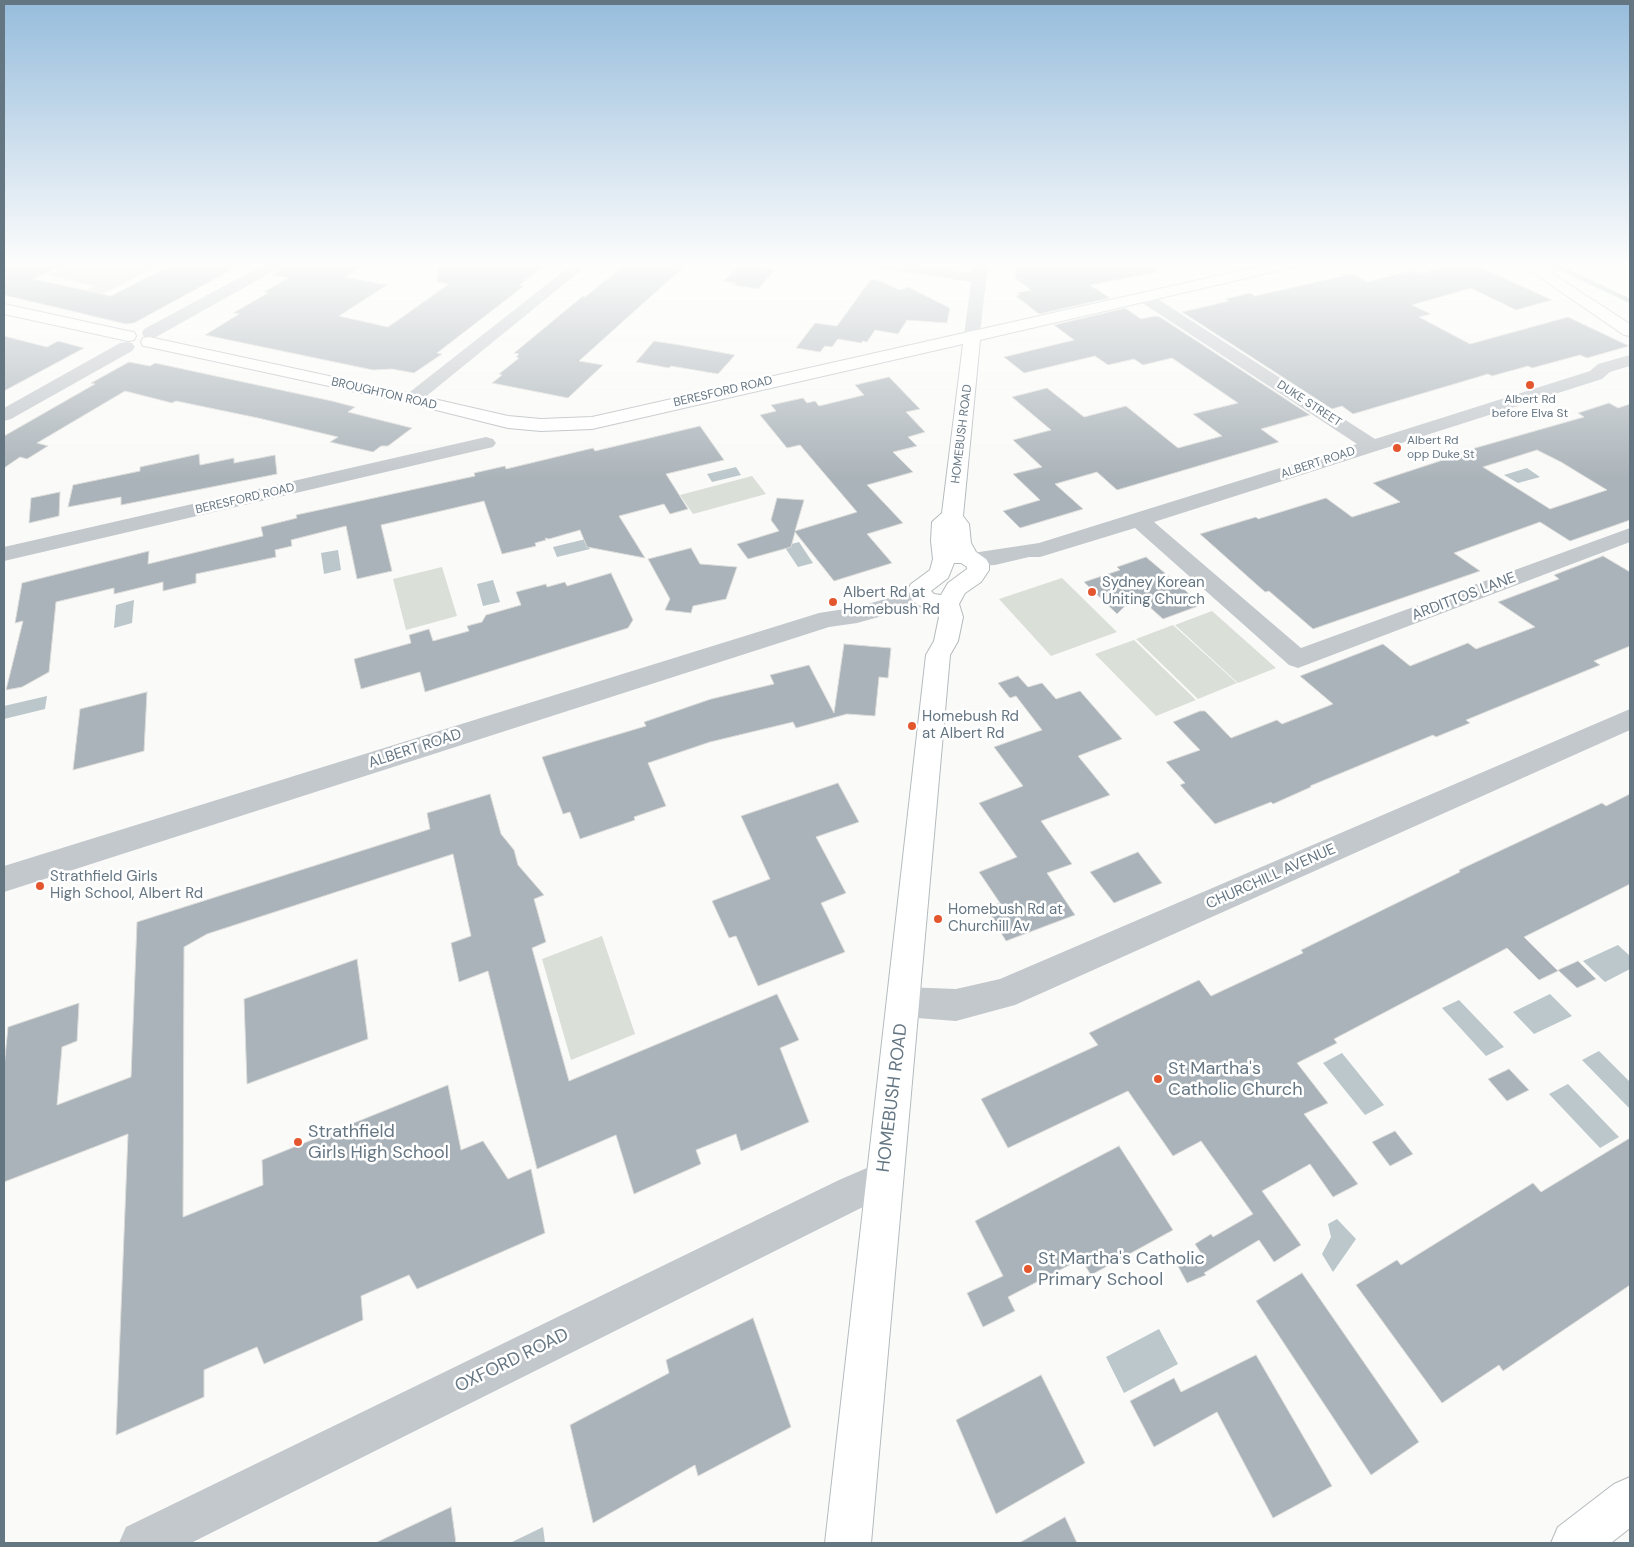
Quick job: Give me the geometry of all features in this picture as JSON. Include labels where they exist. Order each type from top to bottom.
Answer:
[{"type":"main road","points":[[102,335],[127,342],[135,347],[150,338]]},
{"type":"main road","name":"BERESFORD ROAD","points":[[592,423],[971,335]]},
{"type":"main road","name":"HOMEBUSH ROAD","points":[[972,335],[952,516],[958,524],[960,543],[973,563]]},
{"type":"main road","name":"BROUGHTON ROAD","points":[[150,338],[508,422],[541,425],[592,423]]},
{"type":"main road","name":"HOMEBUSH ROAD","points":[[944,559],[942,541],[943,522],[952,516]]},
{"type":"main road","points":[[953,555],[973,563],[956,588],[951,600],[931,598],[944,559],[953,555]]},
{"type":"main road","name":"HOMEBUSH ROAD","points":[[848,1543],[883,1180],[904,1002],[938,653],[946,641],[950,628],[950,609],[931,598]]},
{"type":"main road","points":[[1574,1543],[1630,1500]]},
{"type":"street","points":[[150,338],[155,335]]},
{"type":"street","points":[[412,399],[492,335]]},
{"type":"street","name":"DUKE STREET","points":[[1203,335],[1373,446]]},
{"type":"street","points":[[4,415],[127,342]]},
{"type":"street","name":"ALBERT ROAD","points":[[973,563],[996,570],[1038,557],[1040,550],[1596,375],[1604,368],[1630,360]]},
{"type":"street","name":"ALBERT ROAD","points":[[1596,375],[1630,379]]},
{"type":"street","name":"BERESFORD ROAD","points":[[4,554],[486,443]]},
{"type":"street","name":"ARDITTOS LANE","points":[[1139,520],[1298,659],[1630,535]]},
{"type":"street","name":"ALBERT ROAD","points":[[4,879],[828,619],[857,614],[903,602],[931,598]]},
{"type":"street","name":"CHURCHILL AVENUE","points":[[904,1002],[956,1005],[1003,994],[1630,719]]},
{"type":"street","name":"OXFORD ROAD","points":[[142,1543],[852,1193],[883,1180]]},
{"type":"shaded area","points":[[736,467],[741,475],[712,482],[707,474]]},
{"type":"shaded area","points":[[1527,468],[1540,477],[1518,483],[1504,475]]},
{"type":"shaded area","points":[[752,476],[766,494],[693,514],[680,495]]},
{"type":"shaded area","points":[[586,539],[590,549],[557,557],[553,547]]},
{"type":"shaded area","points":[[799,542],[813,563],[798,567],[784,546]]},
{"type":"shaded area","points":[[338,550],[341,570],[324,574],[321,553]]},
{"type":"shaded area","points":[[442,567],[457,616],[406,630],[393,579]]},
{"type":"shaded area","points":[[1062,578],[1117,632],[1051,656],[999,599]]},
{"type":"shaded area","points":[[493,580],[500,602],[483,606],[477,584]]},
{"type":"shaded area","points":[[134,600],[132,623],[114,628],[116,605]]},
{"type":"shaded area","points":[[1212,611],[1276,668],[1238,683],[1175,625]]},
{"type":"shaded area","points":[[1173,625],[1237,683],[1198,699],[1136,639]]},
{"type":"shaded area","points":[[1134,640],[1196,700],[1156,716],[1095,654]]},
{"type":"shaded area","points":[[47,696],[45,709],[4,719],[4,706]]},
{"type":"shaded area","points":[[602,936],[635,1034],[571,1060],[542,959]]},
{"type":"shaded area","points":[[1618,945],[1630,956],[1630,969],[1605,982],[1583,961]]},
{"type":"shaded area","points":[[1550,994],[1572,1016],[1534,1034],[1513,1012]]},
{"type":"shaded area","points":[[1459,1000],[1504,1047],[1486,1056],[1442,1008]]},
{"type":"shaded area","points":[[1599,1051],[1630,1082],[1630,1109],[1582,1060]]},
{"type":"shaded area","points":[[1342,1053],[1384,1105],[1365,1115],[1323,1063]]},
{"type":"shaded area","points":[[1568,1084],[1619,1137],[1600,1148],[1549,1094]]},
{"type":"shaded area","points":[[1337,1219],[1356,1239],[1333,1272],[1322,1254],[1331,1237],[1328,1224]]},
{"type":"shaded area","points":[[1159,1329],[1178,1364],[1124,1393],[1106,1357]]},
{"type":"shaded area","points":[[543,1527],[545,1543],[510,1543]]},
{"type":"building","points":[[206,335],[460,335],[437,353],[442,354],[414,373],[392,369],[373,370]]},
{"type":"building","points":[[536,335],[608,335],[579,361],[603,365],[568,398],[492,383],[502,375],[499,374],[519,358],[516,357],[519,354],[514,353]]},
{"type":"building","points":[[806,335],[872,335],[867,342],[863,341],[861,343],[838,339],[832,347],[825,346],[820,352],[796,348]]},
{"type":"building","points":[[1068,335],[1188,335],[1310,415],[1261,429],[1279,442],[1117,490],[1097,472],[1055,484],[1083,509],[1020,528],[1003,511],[1040,500],[1013,474],[1042,467],[1013,440],[1051,430],[1012,397],[1047,388],[1084,417],[1126,406],[1178,448],[1222,436],[1193,414],[1238,403],[1172,358],[1143,365],[1134,359],[1108,365],[1095,356],[1024,373],[1004,357],[1074,340]]},
{"type":"building","points":[[1218,335],[1453,335],[1470,344],[1502,335],[1606,335],[1629,346],[1587,358],[1580,355],[1532,368],[1528,366],[1492,376],[1488,374],[1353,414],[1342,406],[1332,409]]},
{"type":"building","points":[[4,336],[47,347],[58,341],[84,348],[4,391]]},
{"type":"building","points":[[654,341],[735,355],[718,374],[636,362]]},
{"type":"building","points":[[129,362],[150,366],[155,363],[332,401],[355,407],[348,412],[412,428],[388,446],[381,446],[373,452],[330,442],[338,437],[176,401],[172,403],[125,391],[37,443],[48,446],[27,459],[20,457],[4,468],[4,436],[95,384],[91,383]]},
{"type":"building","points":[[889,377],[920,409],[906,412],[925,432],[908,437],[917,446],[893,452],[913,472],[867,485],[903,523],[867,534],[892,563],[834,581],[795,532],[791,547],[748,559],[737,544],[779,531],[771,520],[777,498],[804,500],[795,531],[857,512],[800,445],[787,448],[760,415],[776,411],[771,405],[803,398],[807,403],[815,401],[819,406],[864,395],[855,385]]},
{"type":"building","points":[[1609,403],[1618,408],[1630,404],[1630,520],[1570,541],[1540,522],[1454,553],[1480,571],[1313,629],[1269,591],[1265,592],[1200,534],[1256,517],[1258,519],[1326,498],[1352,517],[1400,502],[1373,483],[1443,460],[1440,458],[1584,417],[1578,413]],"holes":[[[1537,450],[1607,490],[1550,509],[1483,467]]]},
{"type":"building","points":[[700,426],[724,460],[666,474],[688,509],[670,514],[664,504],[619,516],[645,558],[587,547],[580,530],[549,539],[545,538],[546,540],[535,543],[536,546],[502,554],[484,501],[381,525],[392,571],[357,579],[346,526],[291,540],[292,546],[275,550],[276,557],[196,574],[196,583],[163,591],[163,582],[114,594],[114,588],[56,602],[49,672],[22,687],[6,690],[23,621],[15,623],[22,583],[149,551],[148,564],[263,536],[261,527],[297,518],[296,515],[475,476],[474,473],[505,466],[506,469],[593,448],[595,451]]},
{"type":"building","points":[[199,454],[200,465],[234,458],[234,463],[275,455],[277,474],[121,505],[121,497],[68,507],[73,485],[140,471],[140,467]]},
{"type":"building","points":[[60,492],[59,516],[29,523],[31,498]]},
{"type":"building","points":[[691,548],[700,564],[737,567],[726,599],[693,606],[691,613],[665,610],[670,599],[648,559]]},
{"type":"building","points":[[1603,556],[1630,572],[1630,646],[1594,661],[1600,665],[1466,720],[1470,723],[1436,737],[1433,735],[1310,786],[1273,804],[1271,802],[1215,824],[1180,785],[1185,783],[1166,762],[1200,750],[1173,722],[1200,711],[1205,711],[1231,738],[1277,720],[1282,724],[1333,704],[1300,676],[1383,644],[1410,666],[1468,643],[1476,649],[1535,627],[1498,602],[1559,579],[1554,575]]},
{"type":"building","points":[[1146,557],[1201,605],[1163,619],[1136,595],[1117,614],[1084,582],[1120,570],[1117,567]]},
{"type":"building","points":[[611,573],[633,620],[628,628],[425,692],[420,672],[361,689],[354,659],[411,643],[409,635],[429,629],[433,641],[469,631],[467,626],[482,622],[486,615],[521,605],[516,592],[546,584],[547,587],[565,582],[567,586]]},
{"type":"building","points":[[844,644],[891,648],[888,678],[879,677],[875,716],[847,714],[796,728],[793,722],[710,742],[648,763],[666,806],[634,817],[635,820],[580,839],[570,812],[563,814],[542,757],[646,726],[644,722],[711,699],[774,684],[770,675],[809,665],[834,713]]},
{"type":"building","points":[[1018,676],[1028,687],[1042,683],[1056,699],[1080,691],[1122,739],[1078,756],[1110,795],[1041,821],[1072,864],[1047,873],[1075,915],[1006,941],[986,908],[1000,903],[979,872],[1017,857],[979,803],[1023,786],[994,747],[1042,730],[1016,696],[1010,698],[998,683]]},
{"type":"building","points":[[147,692],[144,751],[73,770],[80,709]]},
{"type":"building","points":[[838,783],[859,822],[816,837],[846,893],[821,903],[845,952],[758,986],[736,936],[729,938],[712,901],[770,879],[741,816]]},
{"type":"building","points":[[490,794],[501,834],[514,850],[518,865],[544,895],[534,899],[546,942],[532,948],[569,1081],[777,994],[799,1040],[780,1048],[809,1122],[741,1151],[736,1134],[696,1150],[701,1164],[634,1194],[616,1135],[537,1169],[488,971],[459,982],[451,943],[471,936],[453,854],[207,934],[184,947],[183,1217],[263,1185],[262,1160],[448,1085],[461,1150],[483,1141],[508,1179],[531,1169],[545,1233],[417,1289],[409,1275],[361,1296],[363,1320],[264,1364],[257,1347],[204,1370],[204,1397],[116,1435],[128,1134],[4,1182],[4,1067],[8,1027],[79,1003],[77,1041],[62,1047],[57,1105],[131,1077],[137,922],[430,829],[427,813]]},
{"type":"building","points":[[1630,794],[1630,884],[1524,937],[1558,971],[1539,980],[1507,948],[1334,1039],[1337,1043],[1297,1063],[1328,1103],[1304,1114],[1358,1184],[1333,1197],[1310,1164],[1262,1191],[1301,1245],[1274,1262],[1259,1240],[1204,1273],[1206,1275],[1187,1283],[1178,1266],[1203,1256],[1195,1244],[1211,1234],[1213,1237],[1253,1214],[1201,1141],[1173,1156],[1128,1091],[1008,1148],[981,1099],[1098,1045],[1089,1033],[1199,980],[1211,996],[1303,953],[1301,950],[1460,872],[1459,870],[1602,803],[1606,806]]},
{"type":"building","points":[[1138,852],[1162,883],[1114,903],[1090,872]]},
{"type":"building","points":[[357,959],[368,1039],[247,1084],[244,999]]},
{"type":"building","points":[[1578,961],[1596,979],[1577,988],[1558,970]]},
{"type":"building","points":[[1509,1069],[1529,1090],[1507,1101],[1488,1079]]},
{"type":"building","points":[[1395,1131],[1413,1154],[1390,1166],[1372,1142]]},
{"type":"building","points":[[1630,1138],[1630,1285],[1503,1371],[1499,1365],[1442,1403],[1356,1285],[1397,1260],[1401,1265],[1533,1183],[1541,1192]]},
{"type":"building","points":[[1119,1146],[1173,1230],[1091,1275],[1081,1259],[1008,1297],[1015,1311],[983,1327],[967,1293],[1003,1276],[975,1221]]},
{"type":"building","points":[[1302,1273],[1419,1442],[1371,1475],[1256,1301]]},
{"type":"building","points":[[753,1318],[791,1427],[698,1476],[695,1465],[593,1523],[570,1425],[669,1373],[666,1360]]},
{"type":"building","points":[[1256,1355],[1332,1486],[1273,1518],[1217,1412],[1154,1447],[1130,1401],[1174,1378],[1181,1392]]},
{"type":"building","points":[[1041,1375],[1085,1463],[996,1514],[956,1420]]},
{"type":"building","points":[[451,1507],[456,1543],[375,1543]]},
{"type":"building","points":[[1065,1517],[1077,1543],[1019,1543]]},
{"type":"place","name":"Albert Rd before Elva St","points":[[1530,385]]},
{"type":"place","name":"Albert Rd opp Duke St","points":[[1397,448]]},
{"type":"place","name":"Sydney Korean Uniting Church","points":[[1092,592]]},
{"type":"place","name":"Albert Rd at Homebush Rd","points":[[833,602]]},
{"type":"place","name":"Homebush Rd at Albert Rd","points":[[912,726]]},
{"type":"place","name":"Strathfield Girls High School, Albert Rd","points":[[40,886]]},
{"type":"place","name":"Homebush Rd at Churchill Av","points":[[938,919]]},
{"type":"place","name":"St Martha's Catholic Church","points":[[1158,1079]]},
{"type":"place","name":"Strathfield Girls High School","points":[[298,1142]]},
{"type":"place","name":"St Martha's Catholic Primary School","points":[[1028,1269]]}]
